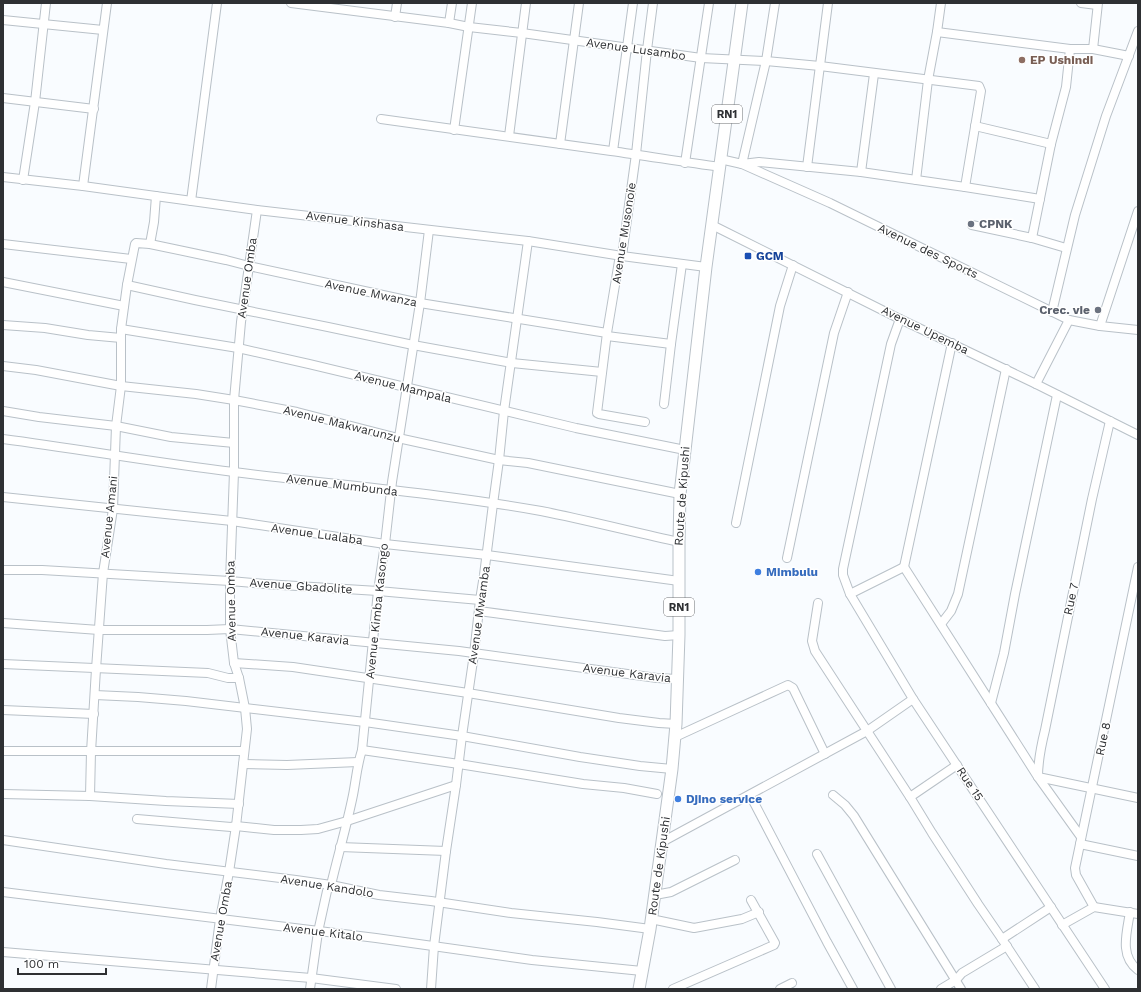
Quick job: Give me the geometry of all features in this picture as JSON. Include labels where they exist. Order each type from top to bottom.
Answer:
[{"type":"highway","name":"Route de Kipushi","points":[[639,989],[651,924],[675,737],[679,635],[678,581],[680,494],[684,450],[706,267],[742,3]]},
{"type":"street","points":[[23,180],[35,102],[46,3]]},
{"type":"street","points":[[83,186],[107,3]]},
{"type":"street","points":[[191,201],[217,3]]},
{"type":"street","name":"Avenue Lusambo","points":[[292,3],[344,6],[395,17],[449,23],[469,27],[701,58],[766,61],[820,66],[979,86],[981,91],[975,126]]},
{"type":"street","points":[[395,17],[397,3]]},
{"type":"street","points":[[449,23],[452,3]]},
{"type":"street","points":[[454,130],[472,3]]},
{"type":"street","points":[[509,136],[526,3]]},
{"type":"street","points":[[560,144],[579,3]]},
{"type":"street","points":[[613,151],[632,3]]},
{"type":"street","name":"Avenue Musonoïe","points":[[645,422],[598,414],[607,334],[619,261],[622,256],[636,154],[646,50],[653,3]]},
{"type":"street","points":[[685,163],[709,3]]},
{"type":"street","points":[[775,3],[766,61],[742,164],[759,162],[861,172],[1040,199]]},
{"type":"street","points":[[807,167],[828,3]]},
{"type":"street","points":[[916,180],[928,80],[941,3]]},
{"type":"street","points":[[1081,3],[1097,4],[1093,49]]},
{"type":"street","points":[[3,20],[104,30]]},
{"type":"street","points":[[1052,312],[1074,216],[1106,116],[1138,30]]},
{"type":"street","points":[[937,32],[1070,49],[1093,49],[1129,56]]},
{"type":"street","points":[[1032,238],[1051,144],[1066,88],[1070,49]]},
{"type":"street","points":[[861,172],[874,74]]},
{"type":"street","points":[[3,98],[94,109]]},
{"type":"street","name":"Avenue des Sports","points":[[381,119],[636,154],[685,163],[742,164],[830,204],[1069,320],[1100,326],[1138,330]]},
{"type":"street","points":[[965,187],[975,126],[1051,144]]},
{"type":"street","name":"Avenue Kinshasa","points":[[3,177],[83,186],[257,210],[528,241],[622,256],[706,267]]},
{"type":"street","points":[[150,244],[154,222],[156,196]]},
{"type":"street","name":"Avenue Omba","points":[[211,989],[220,919],[236,826],[247,729],[245,708],[239,678],[234,663],[230,629],[230,581],[234,472],[234,400],[238,348],[257,210]]},
{"type":"street","points":[[1100,326],[1138,210]]},
{"type":"street","name":"Avenue Upemba","points":[[712,225],[1138,435]]},
{"type":"street","points":[[972,225],[1032,238],[1066,248]]},
{"type":"street","name":"Avenue Kimba Kasongo","points":[[310,989],[318,932],[327,891],[331,885],[347,821],[358,762],[362,750],[370,679],[372,643],[391,490],[430,230]]},
{"type":"street","name":"Avenue Mwamba","points":[[431,989],[434,946],[446,851],[474,654],[504,412],[528,241]]},
{"type":"street","name":"Avenue Mwanza","points":[[138,243],[150,244],[226,260],[420,303],[671,344]]},
{"type":"street","name":"Avenue Amani","points":[[90,796],[91,752],[103,574],[113,509],[116,426],[121,386],[121,329],[134,244],[138,243]]},
{"type":"street","points":[[3,244],[131,260]]},
{"type":"street","points":[[664,404],[682,264]]},
{"type":"street","points":[[736,523],[780,306],[794,265]]},
{"type":"street","points":[[3,282],[124,306]]},
{"type":"street","points":[[127,285],[413,345],[512,363],[602,372]]},
{"type":"street","points":[[787,558],[834,332],[848,292]]},
{"type":"street","name":"Rue 15","points":[[900,319],[890,344],[842,575],[850,594],[913,699],[1105,989]]},
{"type":"street","points":[[1036,384],[1069,320]]},
{"type":"street","points":[[3,325],[45,328],[88,335],[121,338]]},
{"type":"street","name":"Avenue Mampala","points":[[121,329],[238,348],[406,387],[504,412],[684,450]]},
{"type":"street","points":[[952,343],[904,567],[1080,841],[1138,856]]},
{"type":"street","name":"Avenue Makwarunzu","points":[[3,366],[36,370],[121,386],[196,394],[234,400],[297,412],[398,438],[499,460],[542,466],[680,494]]},
{"type":"street","points":[[941,624],[951,611],[958,594],[1006,369]]},
{"type":"street","points":[[991,703],[1004,653],[1057,395]]},
{"type":"street","points":[[3,411],[39,417],[116,426],[171,437],[234,443]]},
{"type":"street","name":"Rue 7","points":[[1038,777],[1040,751],[1092,499],[1110,421]]},
{"type":"street","name":"Avenue Mumbunda","points":[[3,439],[178,465],[391,490],[493,504],[542,512],[679,542]]},
{"type":"street","name":"Avenue Lualaba","points":[[3,498],[232,521],[384,544],[487,555],[678,581]]},
{"type":"street","points":[[850,594],[904,567]]},
{"type":"street","name":"Rue 8","points":[[1094,906],[1075,872],[1080,841],[1138,567]]},
{"type":"street","name":"Avenue Gbadolite","points":[[3,570],[42,570],[230,581],[378,591],[480,600]]},
{"type":"street","points":[[818,603],[812,637],[813,647],[978,904],[1005,942],[1035,989]]},
{"type":"street","points":[[479,611],[665,636],[679,635]]},
{"type":"street","name":"Avenue Karavia","points":[[3,623],[100,630],[230,629],[459,651],[657,678],[678,679]]},
{"type":"street","points":[[234,663],[293,667],[468,693],[619,718],[676,724]]},
{"type":"street","points":[[3,664],[208,673],[228,678],[239,678]]},
{"type":"street","points":[[675,737],[788,685],[793,688],[825,754]]},
{"type":"street","points":[[95,695],[138,697],[365,722],[462,736],[580,757],[672,769]]},
{"type":"street","points":[[662,842],[867,731],[913,699]]},
{"type":"street","points":[[3,710],[94,714]]},
{"type":"street","points":[[362,750],[657,794]]},
{"type":"street","points":[[3,751],[244,751]]},
{"type":"street","points":[[243,764],[287,765],[358,762]]},
{"type":"street","points":[[910,797],[957,765]]},
{"type":"street","points":[[1038,777],[1138,798]]},
{"type":"street","points":[[137,819],[274,830],[318,829],[456,785]]},
{"type":"street","points":[[3,794],[90,796],[239,804]]},
{"type":"street","points":[[750,795],[826,942],[853,989]]},
{"type":"street","points":[[833,795],[845,805],[854,816],[961,989]]},
{"type":"street","name":"Avenue Kandolo","points":[[3,840],[110,857],[331,885],[379,895],[440,902],[511,913],[597,922],[651,924],[694,928],[742,919],[759,912]]},
{"type":"street","points":[[340,847],[446,851]]},
{"type":"street","points":[[818,854],[891,989]]},
{"type":"street","points":[[655,895],[671,892],[735,860]]},
{"type":"street","name":"Avenue Kitalo","points":[[3,892],[434,946],[532,960],[642,971]]},
{"type":"street","points":[[673,989],[775,945],[759,912],[751,900]]},
{"type":"street","points":[[1062,925],[1094,906],[1134,913],[1125,942],[1126,950],[1132,966],[1138,970]]},
{"type":"street","points":[[941,989],[956,980],[962,973],[1051,907]]},
{"type":"street","points":[[3,952],[311,978],[396,989]]},
{"type":"street","points":[[780,989],[792,983]]},
{"type":"place","name":"EP Ushindi","points":[[1022,60]]},
{"type":"place","name":"CPNK","points":[[971,224]]},
{"type":"place","name":"GCM","points":[[748,256]]},
{"type":"place","name":"Crec. vie","points":[[1098,310]]},
{"type":"place","name":"Mimbulu","points":[[758,572]]},
{"type":"place","name":"Djino service","points":[[678,799]]}]
